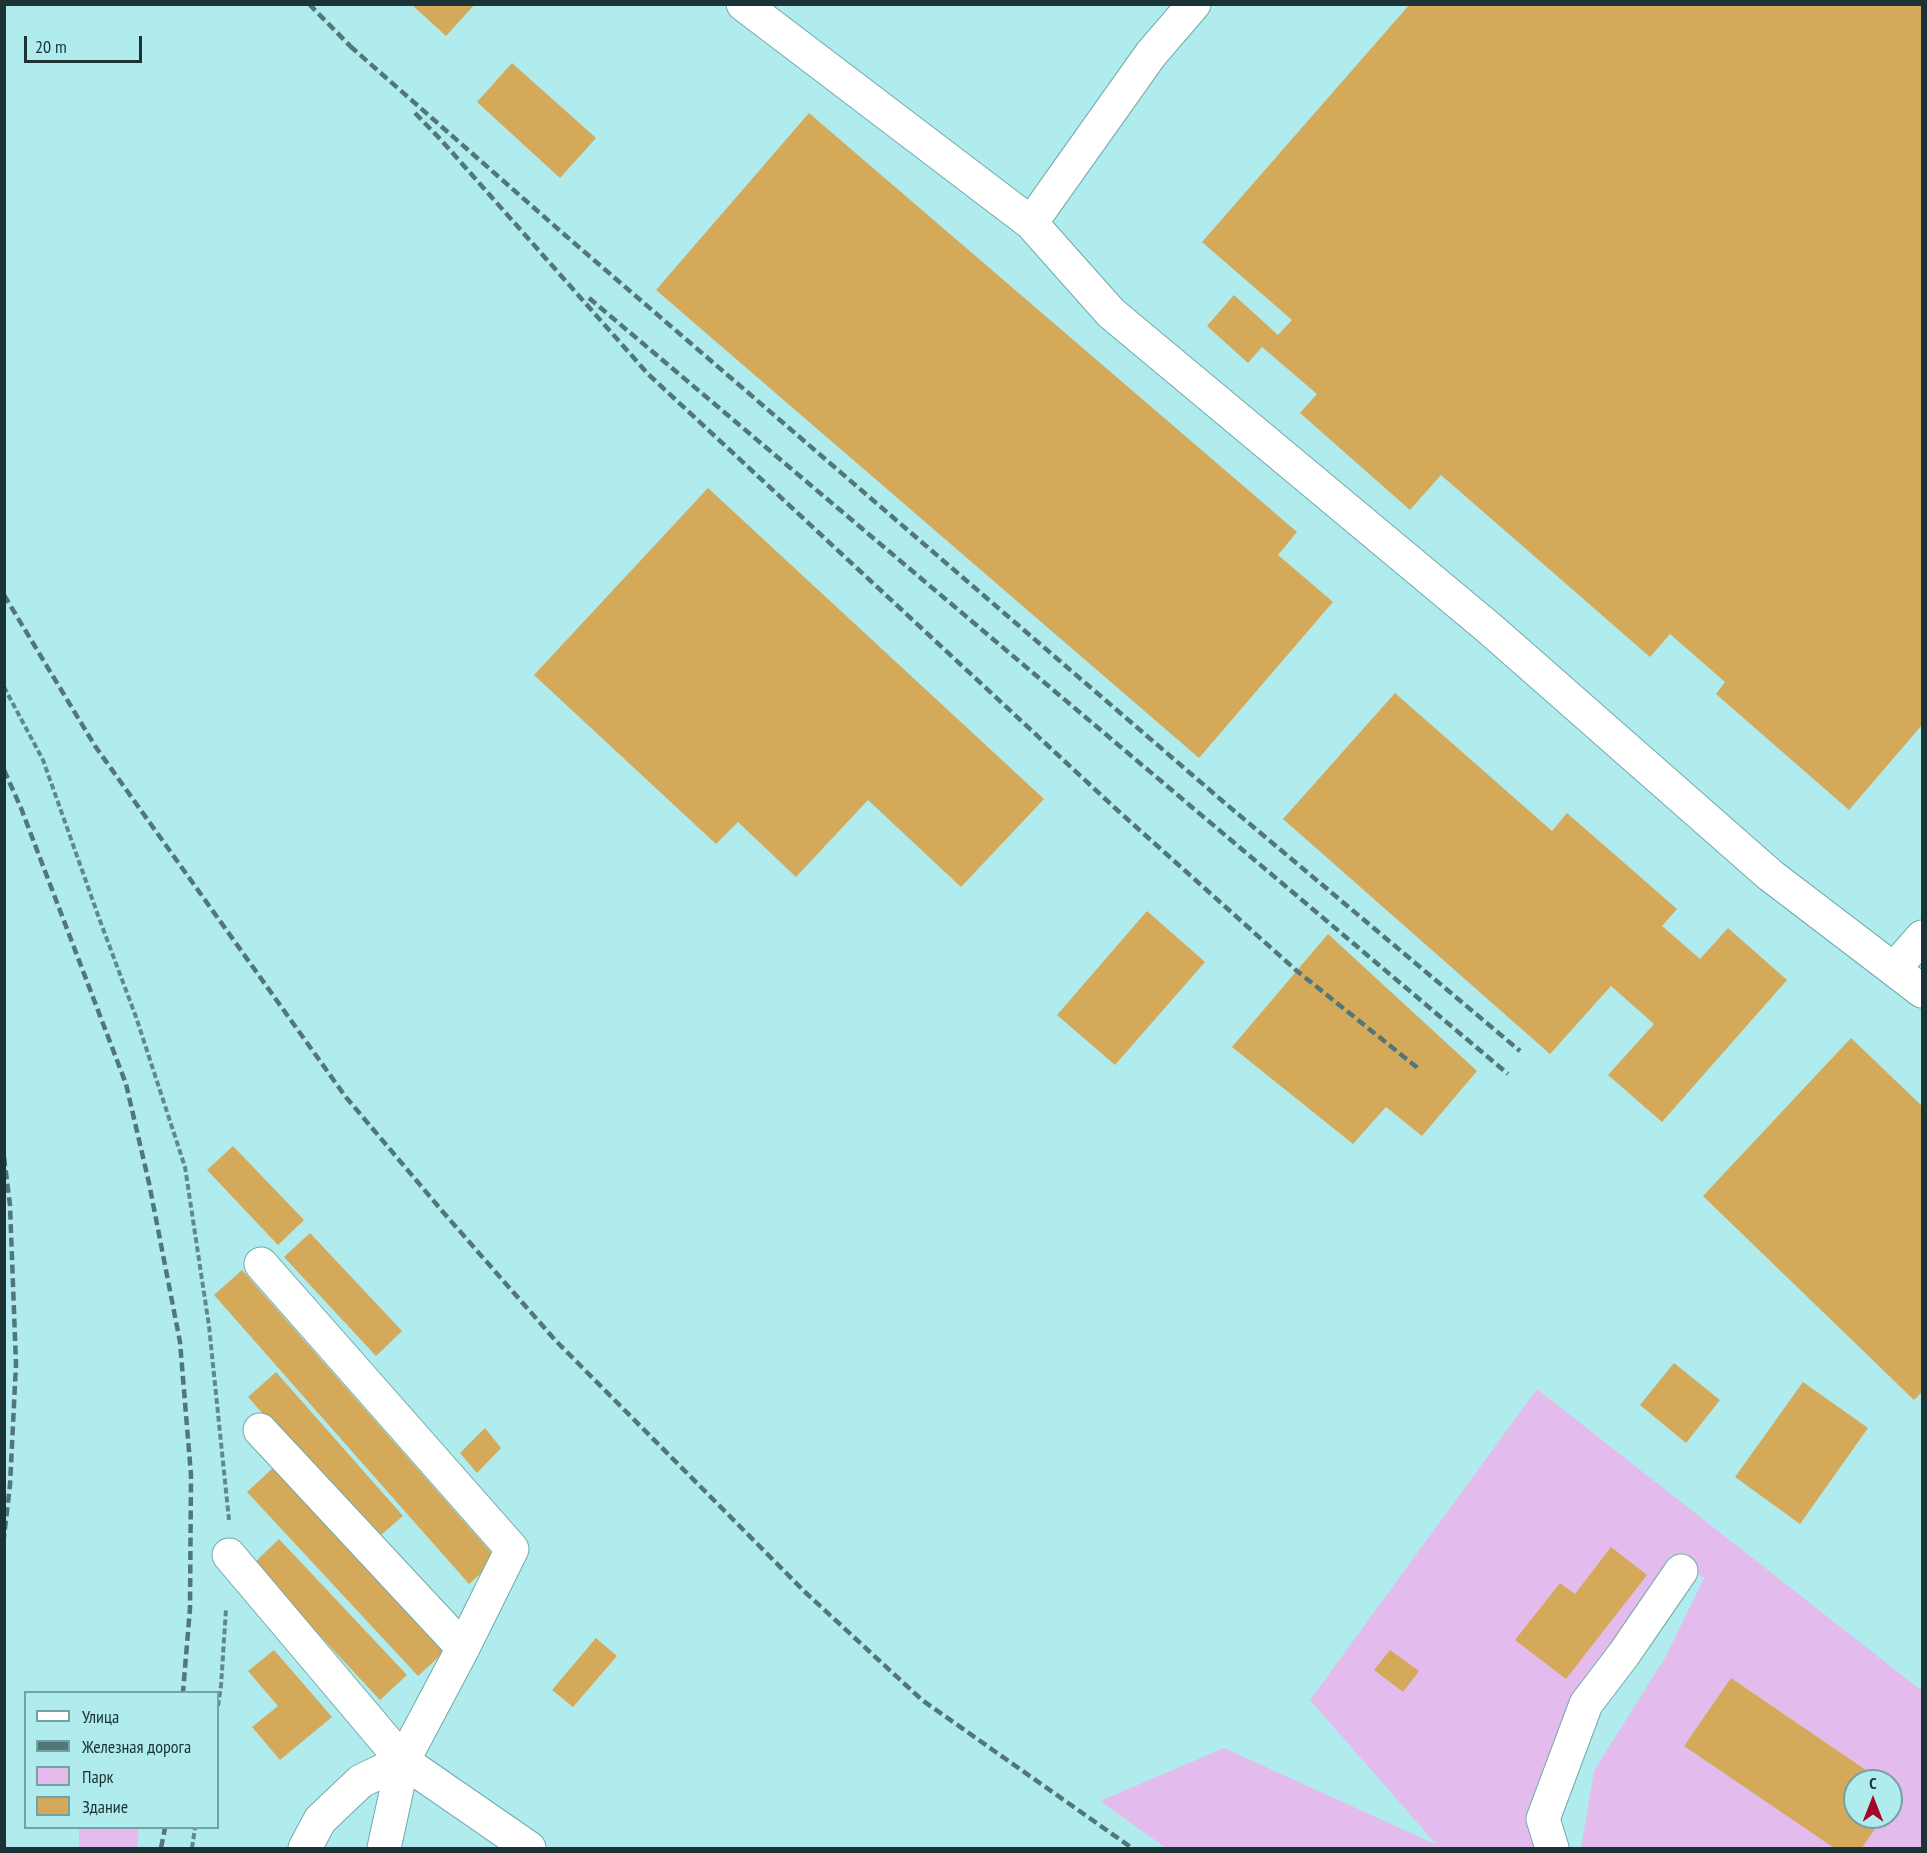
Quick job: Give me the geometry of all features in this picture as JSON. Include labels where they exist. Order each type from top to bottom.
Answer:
[{"type":"lane","points":[[743,4],[1031,223],[1111,313],[1489,628],[1770,875],[1923,991]]},
{"type":"lane","points":[[1031,223],[1151,54],[1194,4]]},
{"type":"lane","points":[[1894,969],[1923,937]]},
{"type":"lane","points":[[261,1264],[512,1549],[403,1761],[384,1848]]},
{"type":"lane","points":[[260,1430],[463,1648]]},
{"type":"lane","points":[[229,1555],[403,1761],[529,1848]]},
{"type":"lane","points":[[1552,1848],[1543,1818],[1586,1704],[1681,1571]]},
{"type":"lane","points":[[305,1848],[320,1820],[361,1781],[403,1761]]},
{"type":"path","points":[[4,687],[43,760],[136,1017],[184,1167],[209,1326],[230,1532],[219,1699]]},
{"type":"path","points":[[192,1848],[195,1829]]},
{"type":"green space","points":[[1537,1389],[1922,1691],[1922,1848],[1862,1848],[1875,1829],[1903,1829],[1903,1769],[1864,1769],[1731,1678],[1684,1746],[1834,1848],[1581,1848],[1594,1771],[1666,1656],[1704,1578],[1671,1554],[1557,1740],[1538,1848],[1166,1848],[1100,1801],[1224,1748],[1437,1845],[1310,1700]]},
{"type":"green space","points":[[79,1829],[139,1829],[137,1848],[79,1848]]},
{"type":"building","points":[[411,4],[475,4],[446,36]]},
{"type":"building","points":[[1410,4],[1922,4],[1922,725],[1849,810],[1716,694],[1725,682],[1670,634],[1650,657],[1441,475],[1410,510],[1300,413],[1317,394],[1262,347],[1248,363],[1207,326],[1234,295],[1278,335],[1292,320],[1202,242]]},
{"type":"building","points":[[512,63],[596,138],[560,178],[477,102]]},
{"type":"building","points":[[809,113],[1297,532],[1278,555],[1333,602],[1199,758],[656,290]]},
{"type":"building","points":[[708,488],[1044,799],[961,887],[868,800],[796,877],[738,822],[716,844],[534,675]]},
{"type":"building","points":[[1395,693],[1552,831],[1567,813],[1677,909],[1662,926],[1700,959],[1728,928],[1787,980],[1662,1122],[1608,1075],[1654,1024],[1611,986],[1550,1054],[1283,819]]},
{"type":"building","points":[[1147,911],[1205,962],[1115,1065],[1057,1015]]},
{"type":"building","points":[[1328,934],[1477,1071],[1422,1136],[1386,1107],[1353,1144],[1232,1047]]},
{"type":"building","points":[[1851,1038],[1922,1106],[1922,1392],[1914,1400],[1703,1196]]},
{"type":"building","points":[[233,1146],[304,1220],[278,1245],[207,1170]]},
{"type":"building","points":[[310,1233],[402,1331],[376,1356],[284,1257]]},
{"type":"building","points":[[242,1270],[497,1559],[469,1584],[214,1295]]},
{"type":"building","points":[[1674,1363],[1720,1400],[1686,1443],[1640,1405]]},
{"type":"building","points":[[276,1372],[403,1516],[375,1540],[248,1397]]},
{"type":"building","points":[[1803,1382],[1868,1428],[1800,1524],[1735,1477]]},
{"type":"building","points":[[485,1428],[501,1448],[477,1473],[460,1453]]},
{"type":"building","points":[[273,1468],[444,1652],[418,1676],[247,1492]]},
{"type":"building","points":[[279,1539],[407,1675],[380,1700],[253,1564]]},
{"type":"building","points":[[1611,1547],[1647,1575],[1566,1679],[1515,1640],[1560,1583],[1575,1594]]},
{"type":"building","points":[[596,1638],[617,1656],[573,1707],[552,1690]]},
{"type":"building","points":[[274,1650],[332,1717],[280,1760],[252,1727],[278,1706],[248,1671]]},
{"type":"building","points":[[1390,1650],[1419,1671],[1403,1692],[1374,1670]]},
{"type":"building","points":[[1731,1678],[1864,1769],[1843,1769],[1843,1829],[1875,1829],[1862,1848],[1834,1848],[1684,1746]]},
{"type":"railway","points":[[309,4],[356,52]]},
{"type":"railway","points":[[350,46],[566,236],[1226,804],[1520,1051]]},
{"type":"railway","points":[[415,113],[648,374],[1115,808],[1297,971],[1419,1069]]},
{"type":"railway","points":[[589,298],[1508,1074]]},
{"type":"railway","points":[[4,595],[95,746],[345,1096],[556,1341],[805,1592],[922,1700],[1132,1848]]},
{"type":"railway","points":[[4,770],[21,808],[126,1084],[149,1183],[180,1342],[191,1475],[190,1608],[183,1691]]},
{"type":"railway","points":[[4,1157],[10,1205],[16,1364],[10,1485],[4,1537]]},
{"type":"railway","points":[[161,1848],[165,1829]]}]
